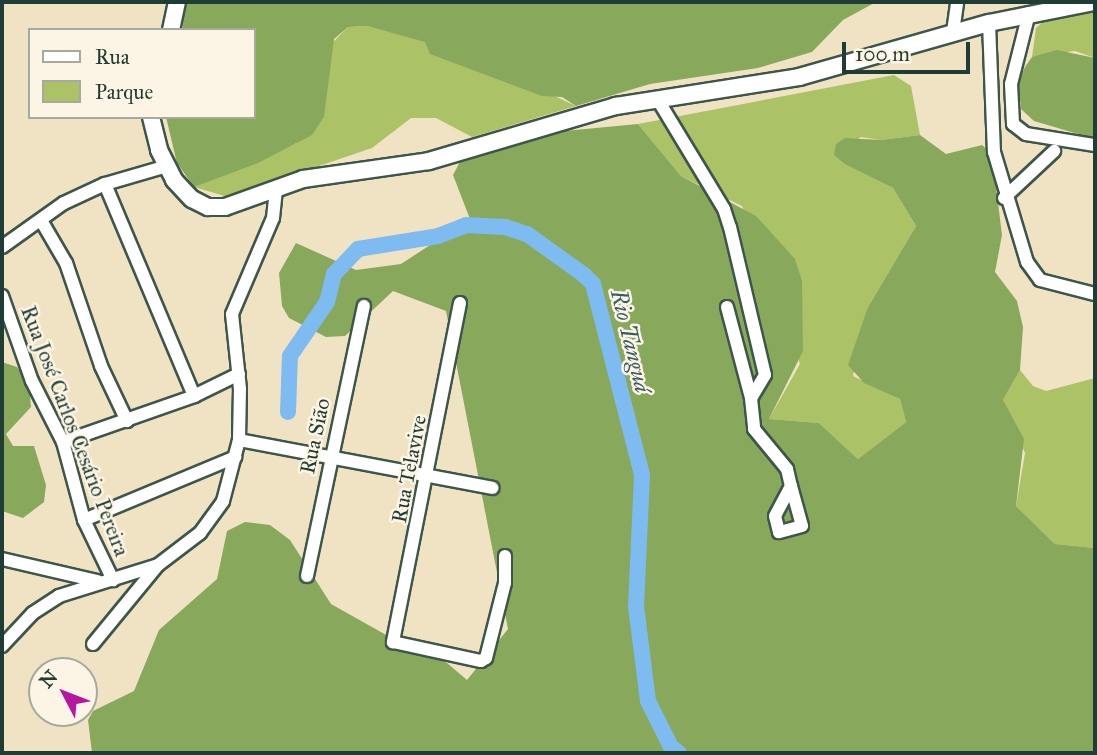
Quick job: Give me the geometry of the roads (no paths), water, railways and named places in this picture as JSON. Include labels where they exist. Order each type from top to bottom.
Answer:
[{"type":"main road","points":[[171,28],[177,2]]},
{"type":"main road","points":[[152,119],[167,166],[192,199],[208,207],[225,207],[276,189],[338,172],[429,161],[554,122],[658,100],[799,77],[953,32],[1029,13],[1093,2]]},
{"type":"street","points":[[953,32],[957,2]]},
{"type":"street","points":[[1029,13],[1011,84],[1013,124],[1026,134],[1095,145]]},
{"type":"street","points":[[989,23],[989,99],[1004,198],[1032,274],[1064,289],[1095,294]]},
{"type":"street","points":[[658,100],[727,218],[765,375],[751,398]]},
{"type":"street","points":[[1004,198],[1054,151]]},
{"type":"street","points":[[2,247],[41,222],[64,203],[105,184],[167,166]]},
{"type":"street","points":[[105,184],[194,396]]},
{"type":"street","points":[[93,644],[158,565],[200,533],[223,501],[239,440],[239,374],[232,314],[273,218],[276,189]]},
{"type":"street","points":[[41,222],[66,263],[101,366],[127,421]]},
{"type":"street","name":"Rua José Carlos Cesário Pereira","points":[[2,296],[32,381],[63,442],[84,520],[113,580]]},
{"type":"street","name":"Rua Telavive","points":[[460,303],[393,642],[481,661],[489,653],[503,595],[505,556]]},
{"type":"street","name":"Rua Sião","points":[[307,576],[329,457],[364,306]]},
{"type":"street","points":[[727,307],[751,398],[754,429],[787,469],[791,486]]},
{"type":"street","points":[[63,442],[194,396],[239,374]]},
{"type":"street","points":[[239,440],[493,488]]},
{"type":"street","points":[[84,520],[235,457]]},
{"type":"street","points":[[2,559],[99,582]]},
{"type":"street","points":[[2,646],[33,613],[59,596],[158,565]]},
{"type":"waterway","name":"Rio Tanguá","points":[[288,412],[290,356],[327,302],[334,274],[358,249],[438,236],[466,225],[505,227],[527,234],[584,275],[593,284],[642,475],[636,606],[648,701],[671,747],[679,753]]}]
